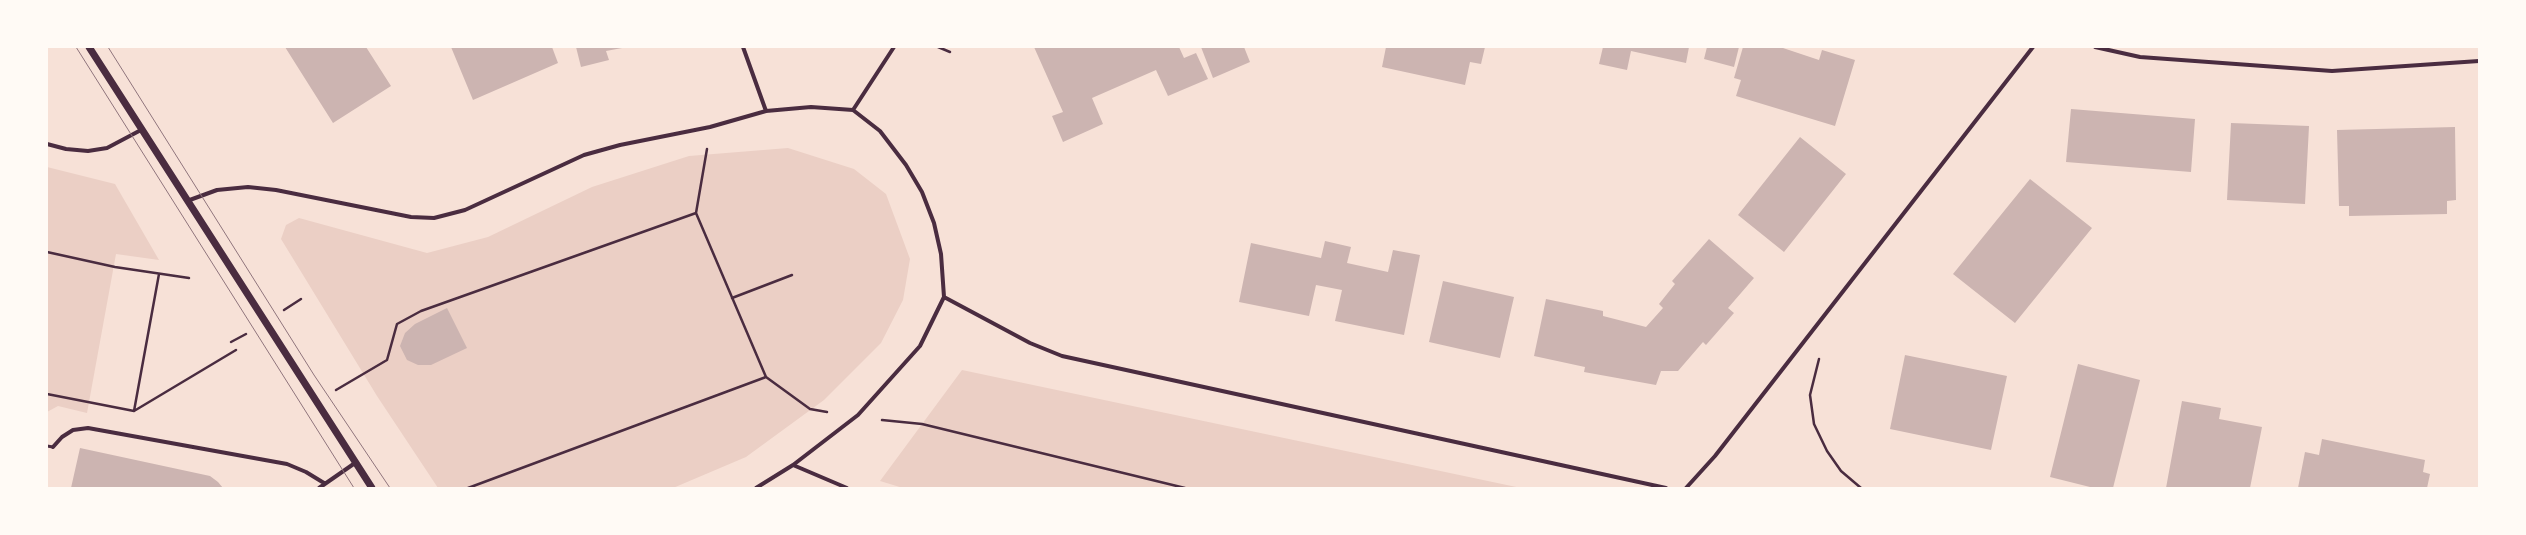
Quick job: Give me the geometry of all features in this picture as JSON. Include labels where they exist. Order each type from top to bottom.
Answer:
[{"type":"street","points":[[89,47],[372,488]]},
{"type":"street","points":[[743,47],[766,111]]},
{"type":"street","points":[[853,110],[894,47]]},
{"type":"street","points":[[1686,488],[1715,456],[2033,47]]},
{"type":"street","points":[[2095,47],[2140,57],[2332,71],[2479,61]]},
{"type":"street","points":[[187,201],[216,190],[248,187],[276,190],[411,217],[434,218],[465,210],[584,155],[710,127],[766,111],[811,107],[853,110],[880,131],[906,165],[922,192],[936,231],[941,254],[944,297],[920,346],[895,376],[858,415],[793,465],[756,488]]},
{"type":"street","points":[[47,144],[66,149],[88,151],[107,148],[141,130]]},
{"type":"street","points":[[944,297],[1030,343],[1062,356],[1666,488]]},
{"type":"street","points":[[53,447],[62,437],[74,430],[88,428],[287,464],[306,472],[324,483]]},
{"type":"street","points":[[319,488],[324,483],[355,463]]},
{"type":"street","points":[[793,465],[847,488]]},
{"type":"lane","points":[[47,446],[53,447]]},
{"type":"path","points":[[938,47],[950,52]]},
{"type":"path","points":[[706,155],[696,213],[766,377],[810,409]]},
{"type":"path","points":[[351,381],[387,360],[397,324],[421,312],[696,213]]},
{"type":"path","points":[[47,252],[115,267],[190,278]]},
{"type":"path","points":[[130,435],[159,274]]},
{"type":"path","points":[[732,298],[792,275]]},
{"type":"path","points":[[231,342],[244,336]]},
{"type":"path","points":[[47,394],[134,411],[236,350]]},
{"type":"path","points":[[1819,359],[1810,395],[1814,424],[1834,461],[1861,488]]},
{"type":"path","points":[[468,488],[766,377]]},
{"type":"path","points":[[881,420],[922,424],[1185,488]]},
{"type":"shaded area","points":[[788,148],[854,169],[886,194],[910,259],[903,300],[881,343],[824,400],[746,457],[673,488],[438,488],[377,396],[281,239],[286,225],[299,218],[427,253],[488,237],[592,187],[689,156]]},
{"type":"shaded area","points":[[47,167],[115,184],[159,260],[116,254],[87,413],[58,406],[47,412]]},
{"type":"shaded area","points":[[962,370],[1521,488],[903,488],[880,481]]},
{"type":"building","points":[[285,47],[366,47],[391,86],[333,123]]},
{"type":"building","points":[[451,47],[552,47],[558,63],[473,100]]},
{"type":"building","points":[[576,47],[622,48],[606,51],[609,60],[581,67]]},
{"type":"building","points":[[1034,47],[1179,47],[1184,58],[1196,53],[1208,79],[1168,96],[1156,70],[1092,98],[1103,124],[1063,142],[1052,116],[1063,112]]},
{"type":"building","points":[[1201,47],[1244,47],[1250,62],[1213,78]]},
{"type":"building","points":[[1386,47],[1485,47],[1481,64],[1470,62],[1465,85],[1382,67]]},
{"type":"building","points":[[1603,47],[1689,47],[1686,63],[1631,51],[1627,70],[1599,64]]},
{"type":"building","points":[[1707,47],[1739,47],[1734,67],[1704,59]]},
{"type":"building","points":[[1743,47],[1780,47],[1819,60],[1822,50],[1855,60],[1835,126],[1736,96],[1741,80],[1734,78]]},
{"type":"building","points":[[2071,109],[2195,119],[2191,172],[2066,162]]},
{"type":"building","points":[[2231,123],[2309,126],[2305,204],[2227,200]]},
{"type":"building","points":[[2455,127],[2456,200],[2447,201],[2447,214],[2349,216],[2349,206],[2339,206],[2337,130]]},
{"type":"building","points":[[1800,137],[1846,174],[1784,252],[1738,215]]},
{"type":"building","points":[[2030,179],[2092,228],[2015,323],[1953,274]]},
{"type":"building","points":[[1709,239],[1754,278],[1728,308],[1734,313],[1706,345],[1703,342],[1678,371],[1661,371],[1656,385],[1584,372],[1585,367],[1534,356],[1546,299],[1603,311],[1603,316],[1646,327],[1663,308],[1659,304],[1675,284],[1672,281]]},
{"type":"building","points":[[1325,241],[1351,247],[1347,263],[1388,272],[1393,250],[1420,255],[1404,335],[1335,321],[1342,290],[1316,285],[1309,316],[1239,302],[1251,243],[1321,258]]},
{"type":"building","points":[[1443,281],[1514,297],[1500,358],[1429,342]]},
{"type":"building","points":[[447,308],[467,348],[431,365],[418,365],[407,360],[400,346],[405,333],[415,324]]},
{"type":"building","points":[[1905,355],[2007,376],[1991,450],[1890,429]]},
{"type":"building","points":[[2078,364],[2140,380],[2113,488],[2094,488],[2050,477]]},
{"type":"building","points":[[2182,401],[2221,408],[2219,419],[2262,427],[2250,488],[2166,488]]},
{"type":"building","points":[[2322,439],[2425,460],[2423,472],[2430,474],[2427,488],[2298,488],[2305,452],[2319,455]]},
{"type":"building","points":[[80,448],[210,476],[223,488],[71,488]]},
{"type":"tram line","points":[[76,47],[354,488]]},
{"type":"tram line","points":[[108,47],[314,375],[390,488]]}]
